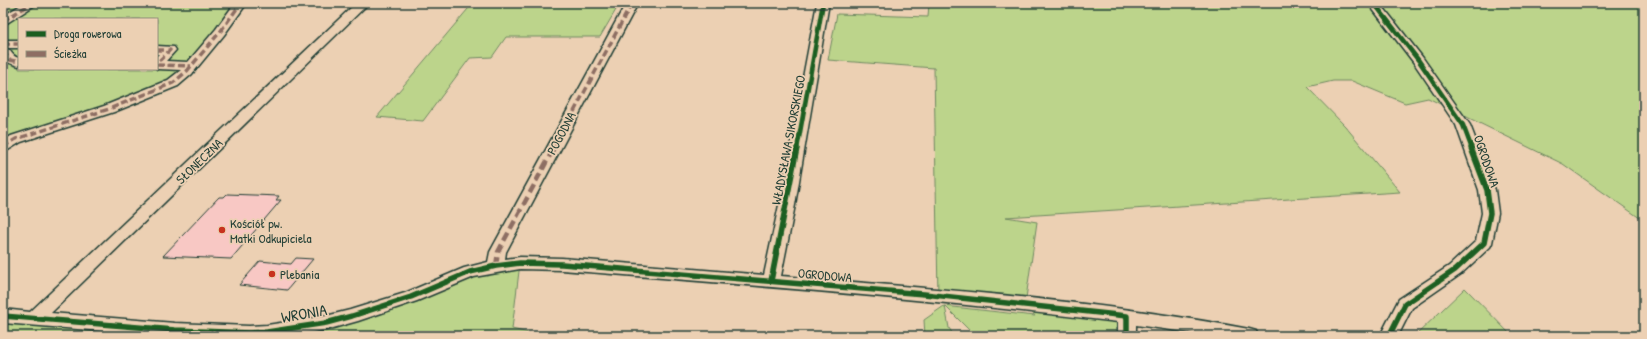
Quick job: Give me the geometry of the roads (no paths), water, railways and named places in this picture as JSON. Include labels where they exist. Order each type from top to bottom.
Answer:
[{"type":"street","points":[[3,21],[32,3]]},
{"type":"street","points":[[3,147],[16,139],[109,109],[173,84],[191,66],[229,22],[241,3]]},
{"type":"street","name":"SŁONECZNA","points":[[35,318],[363,3]]},
{"type":"street","name":"POGODNA","points":[[496,266],[498,252],[632,3]]},
{"type":"street","name":"WŁADYSŁAWA SIKORSKIEGO","points":[[771,281],[787,205],[823,3]]},
{"type":"street","name":"OGRODOWA","points":[[1374,3],[1419,61],[1463,125],[1487,190],[1490,213],[1484,243],[1454,270],[1405,304],[1389,336]]},
{"type":"street","points":[[3,44],[18,44]]},
{"type":"street","points":[[158,50],[170,50],[158,63]]},
{"type":"street","points":[[3,51],[10,60],[18,62]]},
{"type":"street","points":[[158,64],[191,66]]},
{"type":"street","name":"WRONIA","points":[[35,318],[175,330],[249,333],[267,332],[326,323],[411,297],[470,272],[496,266],[520,264]]},
{"type":"street","name":"OGRODOWA","points":[[520,264],[562,264],[924,294],[1127,316],[1186,324],[1249,336]]},
{"type":"street","points":[[3,316],[35,318]]},
{"type":"street","points":[[1127,316],[1127,336]]},
{"type":"place","name":"Kościół pw. Matki Odkupiciela","points":[[222,230]]},
{"type":"place","name":"Plebania","points":[[272,274]]}]
